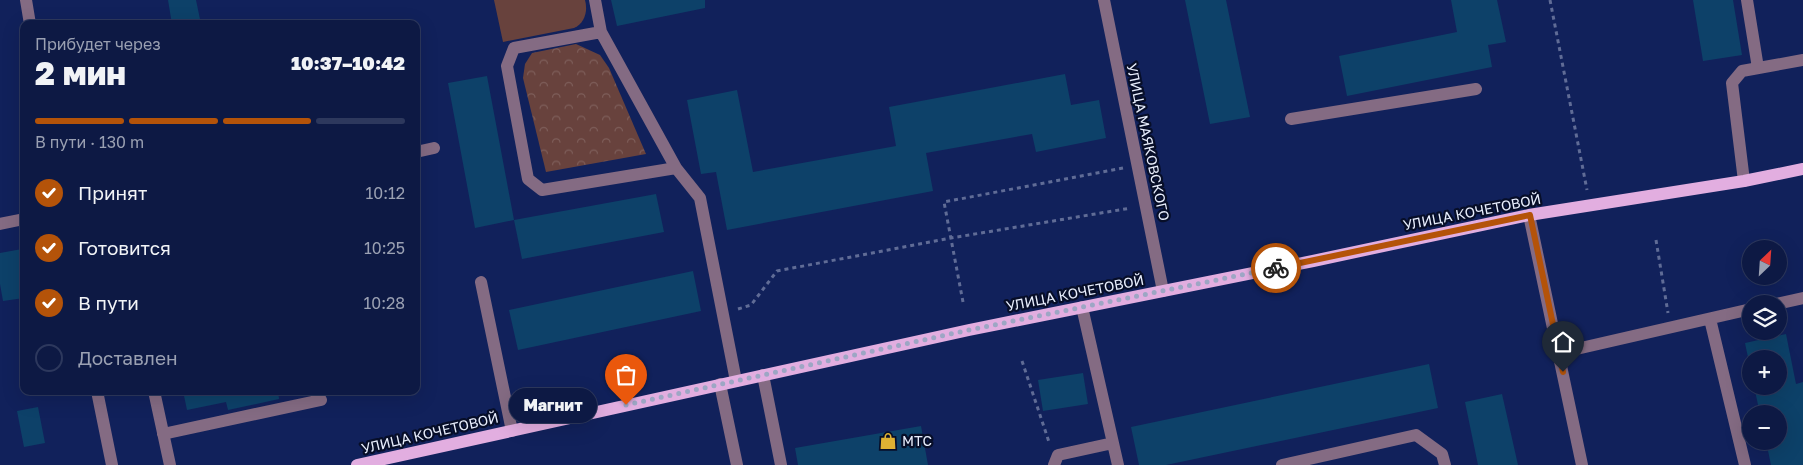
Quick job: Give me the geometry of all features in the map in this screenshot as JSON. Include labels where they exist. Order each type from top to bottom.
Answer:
[{"type":"main road","name":"УЛИЦА КОЧЕТОВОЙ","points":[[357,465],[393,461],[512,430],[969,330],[1530,215],[1744,181],[1803,169]]},
{"type":"street","points":[[26,0],[29,20]]},
{"type":"street","points":[[595,0],[602,32],[676,168],[700,198],[736,381]]},
{"type":"street","name":"УЛИЦА МАЯКОВСКОГО","points":[[1104,0],[1163,291]]},
{"type":"street","points":[[1747,0],[1758,68]]},
{"type":"street","points":[[602,32],[514,48],[507,66],[528,179],[542,190],[676,168]]},
{"type":"street","points":[[1744,181],[1732,83],[1742,71],[1803,60]]},
{"type":"street","points":[[1291,119],[1476,89]]},
{"type":"street","points":[[420,151],[434,148]]},
{"type":"street","points":[[1530,215],[1582,465]]},
{"type":"street","points":[[0,224],[20,220]]},
{"type":"street","points":[[480,282],[512,430]]},
{"type":"street","points":[[1787,302],[1803,298]]},
{"type":"street","points":[[1082,307],[1118,465]]},
{"type":"street","points":[[1559,353],[1742,311]]},
{"type":"street","points":[[1710,319],[1745,465]]},
{"type":"street","points":[[763,375],[781,465]]},
{"type":"street","points":[[720,384],[737,465]]},
{"type":"street","points":[[98,395],[112,465]]},
{"type":"street","points":[[155,395],[170,465]]},
{"type":"street","points":[[164,434],[320,400]]},
{"type":"street","points":[[1282,465],[1416,435],[1442,454],[1445,465]]},
{"type":"street","points":[[1054,463],[1058,455],[1113,443]]},
{"type":"path","points":[[1550,0],[1590,206]]},
{"type":"path","points":[[963,302],[944,202],[1138,165]]},
{"type":"path","points":[[723,314],[751,305],[777,271],[951,238],[1146,206]]},
{"type":"path","points":[[1656,240],[1670,328]]},
{"type":"path","points":[[1022,361],[1054,463]]},
{"type":"green space","points":[[494,0],[585,0],[586,12],[581,23],[574,28],[503,42]]},
{"type":"green space","points":[[576,44],[600,55],[609,68],[646,154],[546,172],[523,78],[525,64],[532,53]]},
{"type":"building","points":[[168,0],[196,0],[200,20],[171,20]]},
{"type":"building","points":[[611,0],[705,0],[705,8],[617,26]]},
{"type":"building","points":[[1185,0],[1226,0],[1250,117],[1210,124]]},
{"type":"building","points":[[1451,0],[1497,0],[1506,42],[1488,45],[1492,67],[1347,96],[1339,56],[1457,32]]},
{"type":"building","points":[[1693,0],[1733,0],[1742,55],[1703,61]]},
{"type":"building","points":[[1065,74],[1071,105],[1099,100],[1106,138],[1036,152],[1032,134],[926,153],[933,191],[727,230],[716,172],[701,174],[687,100],[737,90],[753,172],[896,146],[889,107]]},
{"type":"building","points":[[487,76],[514,220],[475,228],[448,83]]},
{"type":"building","points":[[656,194],[664,232],[522,259],[514,220]]},
{"type":"building","points":[[20,249],[20,299],[3,301],[0,284],[0,253]]},
{"type":"building","points":[[693,271],[701,311],[518,350],[509,310]]},
{"type":"building","points":[[1787,339],[1796,384],[1803,382],[1803,465],[1771,465],[1768,450],[1787,450],[1787,405],[1758,405],[1756,395],[1787,395],[1787,350],[1746,350],[1745,343],[1759,340]]},
{"type":"building","points":[[1429,364],[1438,408],[1166,465],[1139,465],[1131,427]]},
{"type":"building","points":[[1083,373],[1088,404],[1043,411],[1038,380]]},
{"type":"building","points":[[1502,394],[1518,465],[1478,465],[1465,402]]},
{"type":"building","points":[[184,395],[278,395],[279,399],[228,410],[226,402],[187,410]]},
{"type":"building","points":[[38,407],[45,443],[24,447],[17,411]]},
{"type":"building","points":[[921,426],[928,465],[798,465],[795,448]]},
{"type":"way so far","points":[[626,405],[969,330],[1276,268]]},
{"type":"place","name":"Магнит","points":[[626,405]]},
{"type":"place","name":"МТС","points":[[888,441]]},
{"type":"route","points":[[1276,268],[1530,215],[1563,372]]}]
